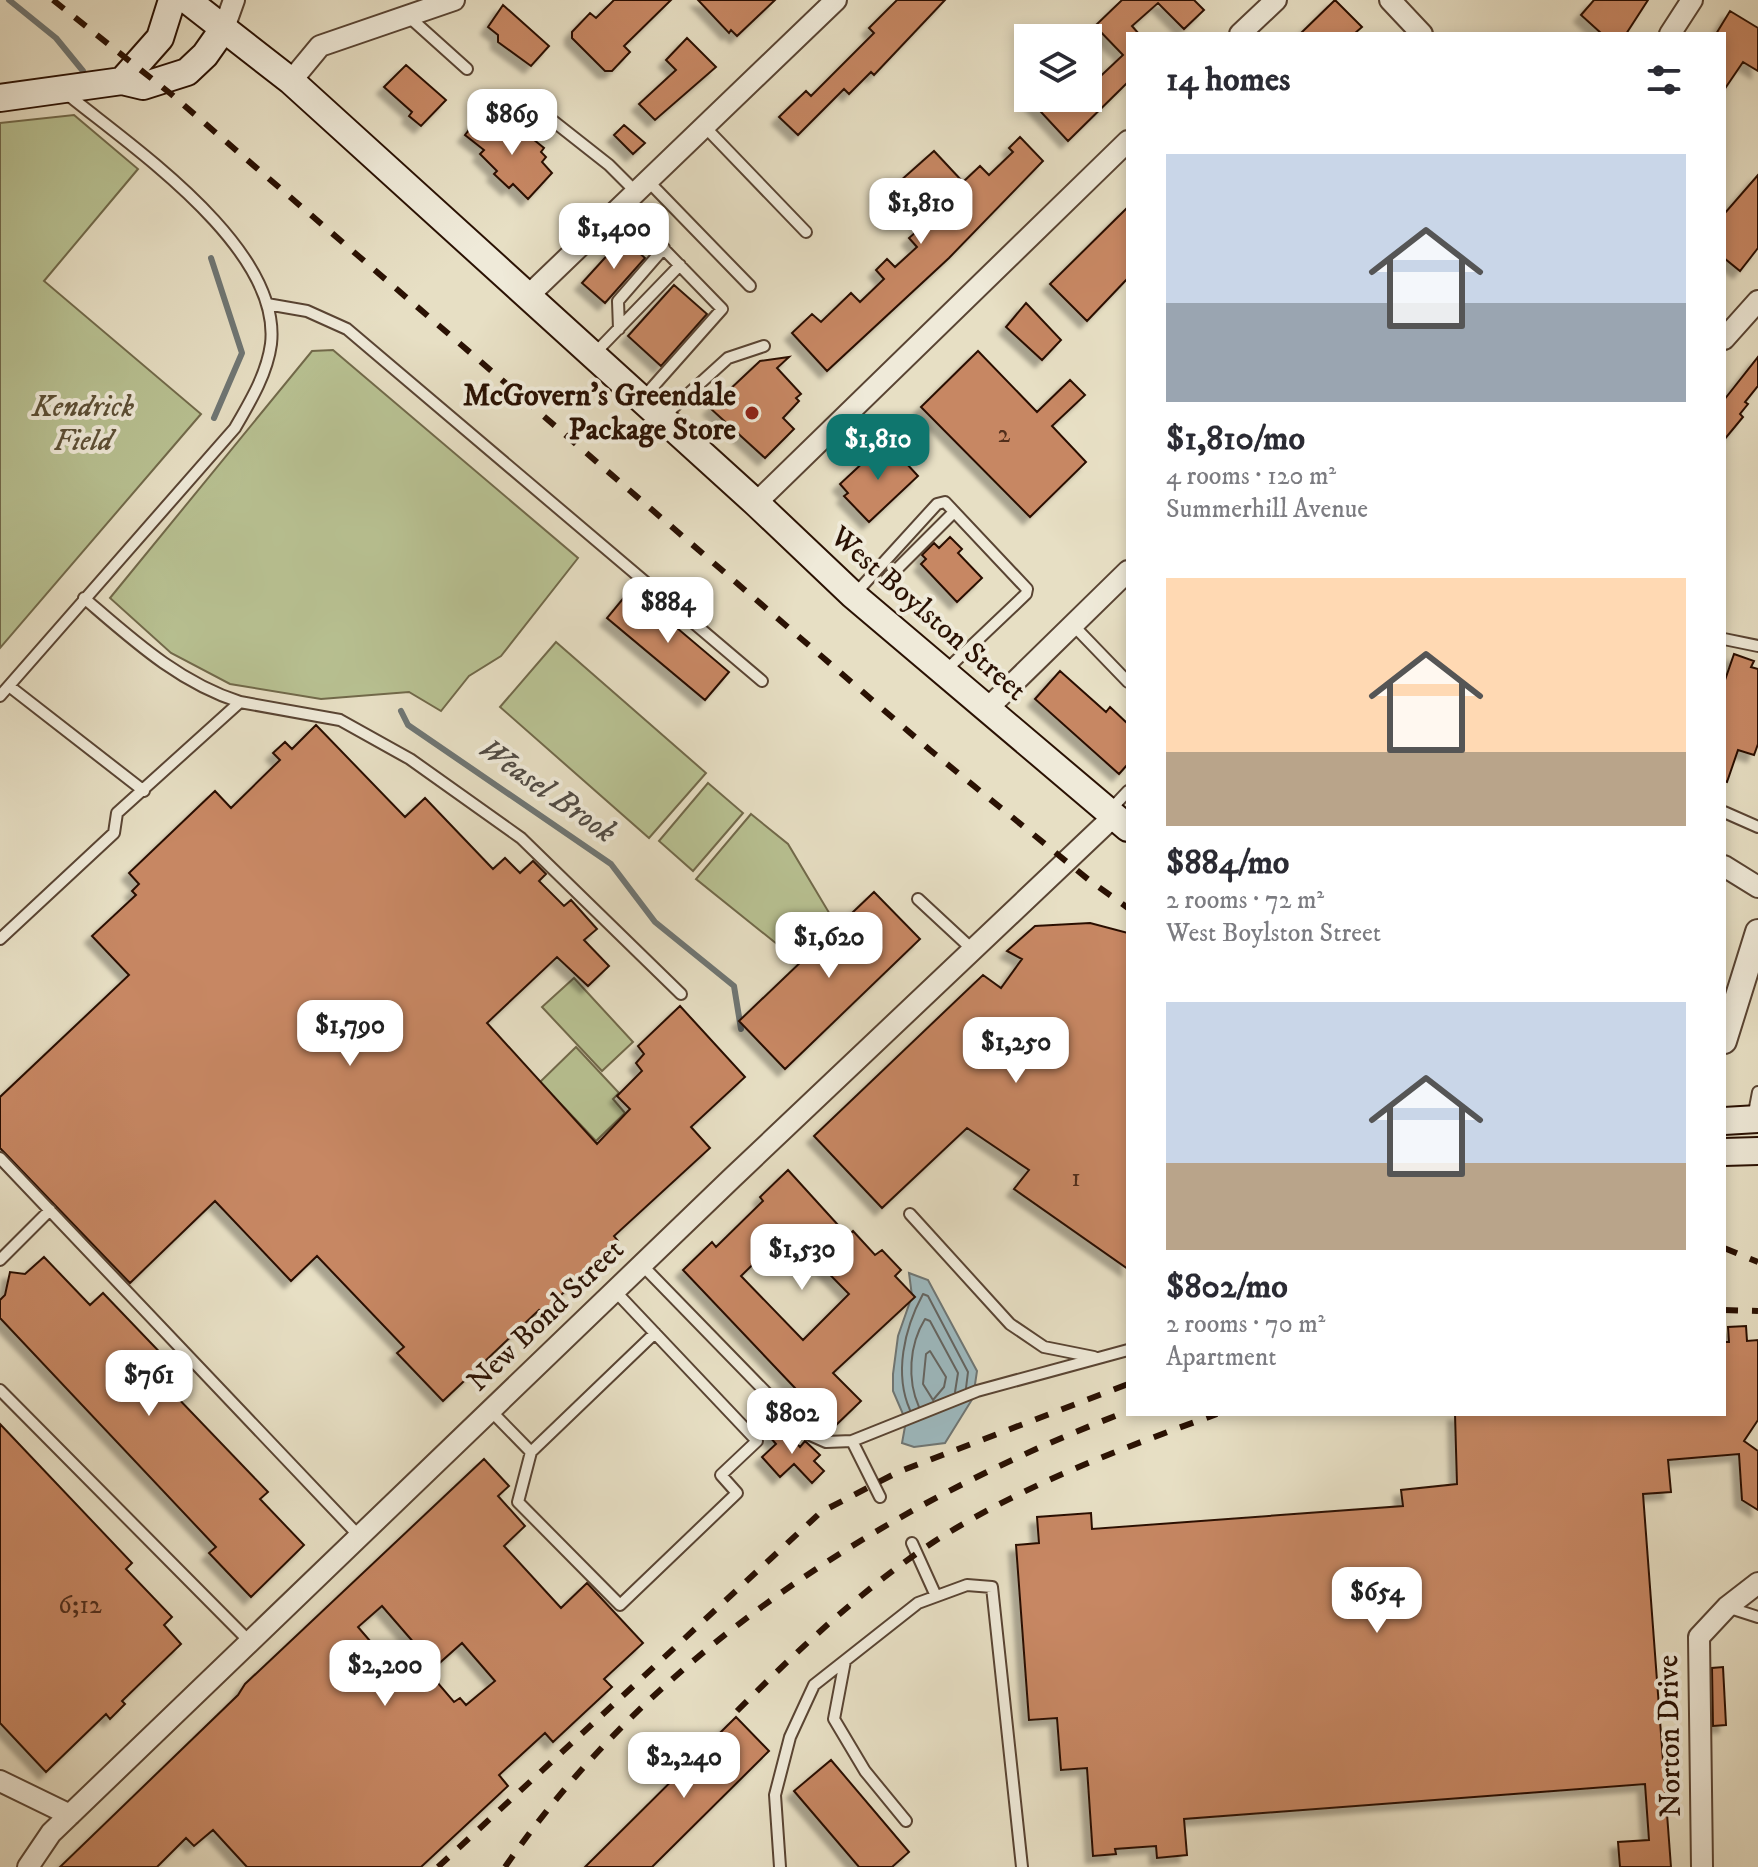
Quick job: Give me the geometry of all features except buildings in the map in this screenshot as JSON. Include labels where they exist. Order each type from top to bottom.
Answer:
[{"type":"main road","points":[[122,81],[160,38],[172,0]]},
{"type":"main road","name":"West Boylston Street","points":[[188,0],[291,81],[529,295],[853,595],[1035,746],[1117,819]]},
{"type":"main road","points":[[0,98],[122,81],[143,86],[187,72],[205,55],[224,28]]},
{"type":"main road","points":[[1726,1121],[1755,1119]]},
{"type":"main road","points":[[1726,1152],[1758,1151]]},
{"type":"street","points":[[224,28],[234,0]]},
{"type":"street","points":[[291,81],[320,46],[454,0]]},
{"type":"street","points":[[529,295],[836,0]]},
{"type":"street","points":[[1242,32],[1276,0]]},
{"type":"street","points":[[1390,0],[1420,32]]},
{"type":"street","points":[[1671,32],[1692,0]]},
{"type":"street","points":[[756,503],[1126,143]]},
{"type":"street","points":[[1726,337],[1758,301]]},
{"type":"street","points":[[987,709],[1073,625],[1125,581]]},
{"type":"street","name":"New Bond Street","points":[[28,1867],[51,1833],[973,950],[1117,819]]},
{"type":"street","points":[[1726,867],[1758,887]]},
{"type":"street","points":[[1726,1035],[1758,932]]},
{"type":"street","name":"Norton Drive","points":[[1702,1867],[1699,1637],[1727,1607],[1758,1583]]},
{"type":"street","points":[[0,1781],[70,1815]]},
{"type":"lane","points":[[408,16],[467,69]]},
{"type":"lane","points":[[0,696],[235,428],[262,378],[271,343],[267,304],[249,266],[209,217],[166,175],[62,91]]},
{"type":"lane","points":[[529,102],[609,165],[636,193],[750,286]]},
{"type":"lane","points":[[705,127],[806,232]]},
{"type":"lane","points":[[636,193],[664,248],[722,309],[642,399]]},
{"type":"lane","points":[[619,329],[618,301],[664,248]]},
{"type":"lane","points":[[594,355],[680,265]]},
{"type":"lane","points":[[267,304],[307,311],[347,329],[762,681]]},
{"type":"lane","points":[[663,418],[728,358],[764,346]]},
{"type":"lane","points":[[853,595],[937,504],[945,502],[1027,589],[1026,594],[944,673]]},
{"type":"lane","points":[[888,578],[954,512]]},
{"type":"lane","points":[[84,598],[178,674],[213,693],[240,702],[340,720],[410,759],[521,838],[681,994]]},
{"type":"lane","points":[[1073,625],[1126,680]]},
{"type":"lane","points":[[1726,639],[1758,646]]},
{"type":"lane","points":[[9,686],[144,791]]},
{"type":"lane","points":[[0,939],[114,833],[117,813],[240,702]]},
{"type":"lane","points":[[1117,819],[1126,796]]},
{"type":"lane","points":[[1726,813],[1758,827]]},
{"type":"lane","points":[[918,899],[973,950]]},
{"type":"lane","points":[[1755,1119],[1758,1092]]},
{"type":"lane","points":[[0,1158],[361,1538]]},
{"type":"lane","points":[[0,1260],[50,1210]]},
{"type":"lane","points":[[910,1214],[1010,1324],[1044,1347],[1096,1357]]},
{"type":"lane","points":[[642,1265],[790,1417],[808,1434],[826,1442],[852,1441],[977,1391],[1126,1350]]},
{"type":"lane","points":[[615,1291],[655,1333],[757,1441],[721,1475],[737,1493],[620,1605],[518,1502],[531,1452],[655,1333]]},
{"type":"lane","points":[[0,1390],[251,1643]]},
{"type":"lane","points":[[491,1411],[531,1452]]},
{"type":"lane","points":[[852,1441],[880,1497]]},
{"type":"lane","points":[[912,1543],[936,1596]]},
{"type":"lane","points":[[780,1867],[775,1795],[790,1737],[814,1685],[918,1603],[967,1585],[992,1587],[1022,1867]]},
{"type":"lane","points":[[1727,1607],[1758,1617]]},
{"type":"lane","points":[[845,1661],[834,1719],[865,1771],[906,1821]]},
{"type":"green space","name":"Kendrick Field","points":[[74,115],[138,169],[44,281],[201,414],[0,648],[0,123]]},
{"type":"green space","points":[[333,350],[578,558],[501,656],[469,676],[441,711],[409,692],[321,699],[230,684],[171,653],[110,598],[312,351]]},
{"type":"green space","points":[[556,642],[706,773],[649,838],[500,707]]},
{"type":"green space","points":[[708,783],[743,813],[693,871],[659,841]]},
{"type":"green space","points":[[751,814],[788,844],[831,916],[793,957],[696,879]]},
{"type":"green space","points":[[574,978],[633,1042],[602,1071],[542,1007]]},
{"type":"green space","points":[[576,1047],[619,1093],[613,1099],[625,1113],[596,1141],[540,1082]]},
{"type":"water","points":[[909,1273],[928,1280],[977,1371],[973,1398],[945,1443],[914,1447],[902,1443],[906,1421],[893,1391],[898,1336],[912,1296]]},
{"type":"waterway","name":"Weasel Brook","points":[[9,0],[56,38],[83,71]]},
{"type":"waterway","name":"Weasel Brook","points":[[211,258],[242,353],[214,418]]},
{"type":"waterway","name":"Weasel Brook","points":[[401,711],[408,725],[611,864],[655,922],[734,986],[741,1029]]},
{"type":"railway","points":[[53,0],[171,94],[930,750],[1126,907]]},
{"type":"railway","points":[[1726,1249],[1758,1262]]},
{"type":"railway","points":[[1726,1310],[1758,1311]]},
{"type":"railway","points":[[438,1867],[821,1512],[898,1472],[1126,1385]]},
{"type":"railway","points":[[505,1867],[565,1789],[631,1717],[704,1652],[782,1592],[864,1539],[949,1491],[1038,1448],[1126,1412]]},
{"type":"railway","points":[[737,1711],[832,1621],[882,1579],[935,1541],[1037,1485],[1212,1416]]},
{"type":"place","name":"McGovern's Greendale Package Store","points":[[752,413]]}]
